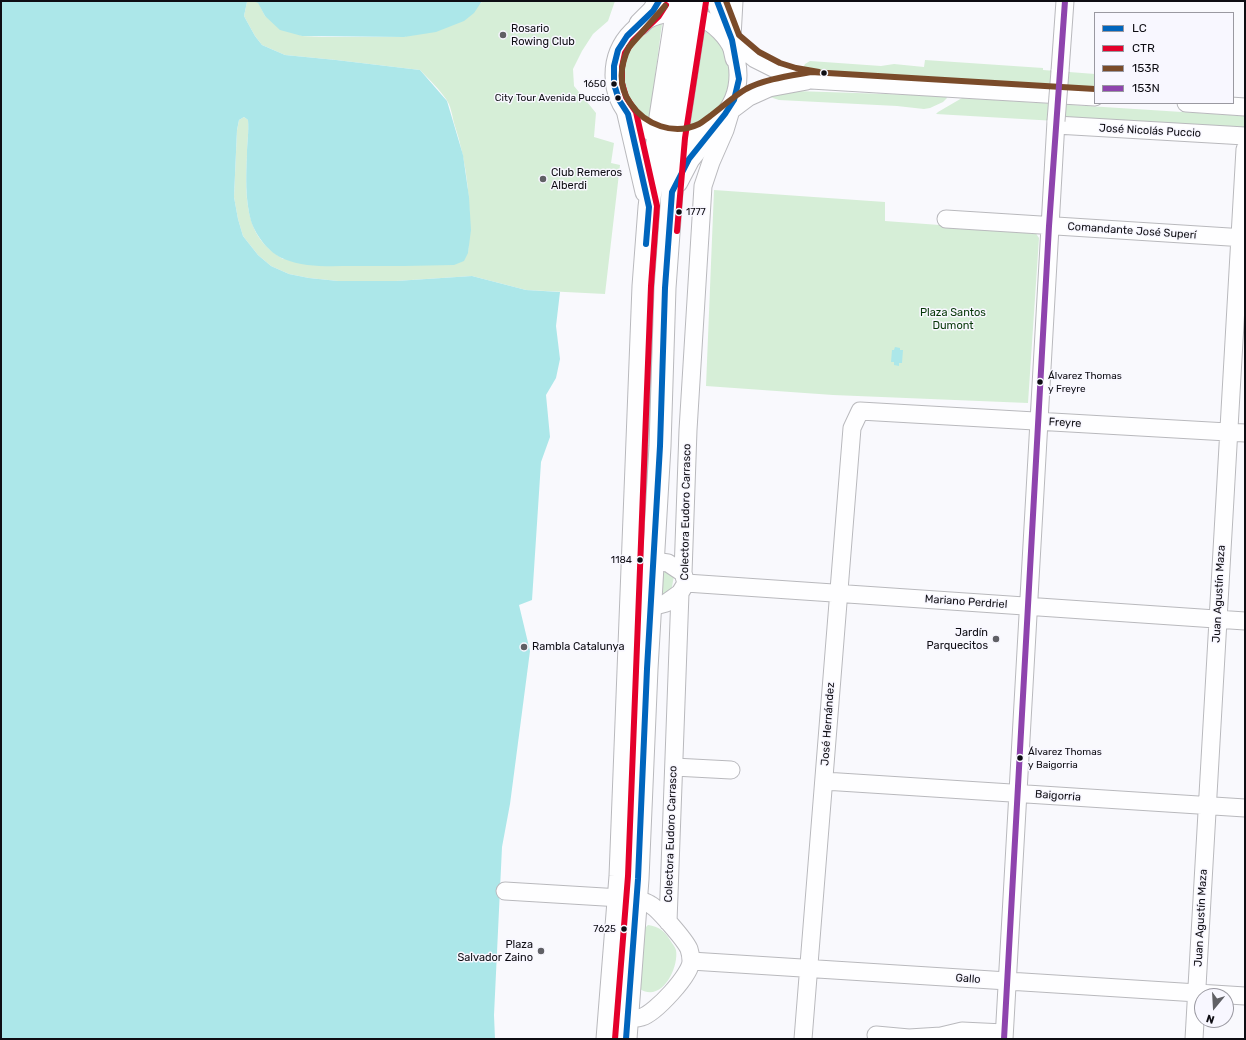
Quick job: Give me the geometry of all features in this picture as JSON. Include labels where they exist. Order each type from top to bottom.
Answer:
[{"type":"main road","points":[[640,24],[653,11],[659,1]]},
{"type":"main road","points":[[717,1],[730,43]]},
{"type":"main road","points":[[626,1039],[628,1018],[624,759],[643,294],[649,207],[668,136],[687,7]]},
{"type":"main road","points":[[672,192],[689,159],[731,112]]},
{"type":"main road","points":[[628,114],[649,207]]},
{"type":"main road","points":[[607,1039],[610,1005],[627,898],[647,669],[660,446],[665,288],[672,192],[668,136]]},
{"type":"street","name":"Colectora Eudoro Carrasco","points":[[668,922],[683,583],[688,422],[703,186],[731,112],[739,79],[730,43],[734,1]]},
{"type":"street","points":[[876,1035],[910,1038],[941,1036],[962,1031],[1004,1036],[1049,226],[1064,1]]},
{"type":"street","points":[[812,80],[769,88],[702,132],[668,136],[641,127],[628,114],[619,100],[614,84],[614,66],[618,50],[624,40],[640,24],[657,16],[687,7],[708,22],[730,43],[755,60],[777,70],[812,80],[1094,98]]},
{"type":"street","points":[[1201,104],[1245,107]]},
{"type":"street","name":"José Nicolás Puccio","points":[[1056,123],[1245,136]]},
{"type":"street","name":"Juan Agustín Maza","points":[[1197,988],[1218,619],[1237,433],[1245,149]]},
{"type":"street","name":"Comandante José Superí","points":[[946,220],[1242,238]]},
{"type":"street","name":"Freyre","points":[[860,411],[1237,433]]},
{"type":"street","name":"José Hernández","points":[[803,1039],[852,428],[860,411]]},
{"type":"street","name":"Mariano Perdriel","points":[[654,561],[668,563],[683,583],[1245,621]]},
{"type":"street","points":[[651,607],[666,603],[683,583]]},
{"type":"street","points":[[674,767],[731,770]]},
{"type":"street","name":"Baigorria","points":[[824,781],[1245,808]]},
{"type":"street","points":[[505,892],[627,898],[650,905],[659,912],[688,948],[691,961],[687,974],[649,1014],[641,1018],[628,1018],[622,1016],[610,1005]]},
{"type":"street","name":"Gallo","points":[[691,961],[1194,993]]},
{"type":"street","name":"Gallo","points":[[1234,995],[1245,996]]},
{"type":"street","name":"Juan Agustín Maza","points":[[1194,1039],[1195,1028]]},
{"type":"green space","name":"Club Remeros Alberdi","points":[[482,1],[615,1],[608,21],[593,34],[573,69],[574,86],[596,113],[594,137],[614,143],[611,163],[620,165],[605,294],[526,290],[472,276],[396,281],[338,281],[289,274],[271,266],[258,255],[243,236],[234,197],[237,130],[239,120],[244,117],[248,120],[246,186],[250,217],[253,227],[260,240],[269,249],[283,259],[468,253],[468,187],[463,155],[448,102],[420,70],[285,55],[262,45],[255,36],[244,16],[247,2],[258,2],[265,16],[302,36],[404,37],[481,3]]},
{"type":"green space","points":[[662,24],[649,122],[635,111],[625,98],[620,83],[620,68],[624,53],[632,40],[645,30]]},
{"type":"green space","points":[[703,30],[717,41],[726,55],[731,70],[731,85],[726,99],[718,112],[705,122],[688,128]]},
{"type":"green space","points":[[925,60],[1043,68],[1043,70],[1094,74],[1094,87],[828,72],[827,70],[822,70],[821,72],[803,68],[805,64],[810,61],[881,66],[894,64],[924,67]]},
{"type":"green space","points":[[796,91],[946,96],[947,98],[943,102],[924,109],[897,106],[779,100],[770,97],[781,93]]},
{"type":"green space","points":[[962,98],[1245,116],[1245,132],[936,114]]},
{"type":"green space","name":"Plaza Santos Dumont","points":[[714,190],[885,202],[885,221],[1035,232],[1039,238],[1028,403],[833,395],[706,386]]},
{"type":"green space","points":[[663,568],[674,576],[671,592],[662,597]]},
{"type":"green space","points":[[648,925],[658,928],[666,934],[676,949],[676,958],[675,966],[667,982],[661,988],[648,992],[640,989],[644,929]]},
{"type":"water","points":[[1,1],[252,1],[247,2],[244,16],[255,36],[262,45],[285,55],[420,70],[447,101],[463,155],[469,197],[471,230],[468,253],[464,261],[454,265],[327,266],[292,262],[273,253],[256,232],[251,221],[246,188],[248,120],[244,117],[239,120],[237,130],[234,197],[243,236],[258,255],[271,266],[289,274],[309,278],[338,281],[396,281],[472,276],[526,290],[560,292],[556,326],[560,359],[556,378],[546,395],[550,437],[541,462],[532,600],[519,605],[530,651],[510,804],[502,847],[494,1015],[495,1039],[1,1039]]},
{"type":"water","points":[[253,1],[482,1],[474,13],[464,21],[436,32],[404,37],[302,36],[280,30],[265,16],[258,3]]},
{"type":"water","points":[[895,347],[903,350],[902,363],[899,363],[899,366],[894,365],[894,362],[891,362],[892,350],[894,350]]},
{"type":"transit line","name":"LC","points":[[646,244],[649,207],[628,114],[619,100],[614,84],[614,66],[618,50],[627,36],[653,11],[659,1]]},
{"type":"transit line","name":"LC","points":[[626,1039],[638,879],[647,669],[660,446],[665,288],[672,192],[689,159],[725,114],[734,100],[739,79],[732,40],[717,1]]},
{"type":"transit line","name":"153R","points":[[726,1],[739,35],[759,52],[780,63],[796,68],[819,72]]},
{"type":"transit line","name":"153N","points":[[1004,1039],[1049,226],[1065,1]]},
{"type":"transit line","name":"CTR","points":[[677,231],[685,138],[706,2]]},
{"type":"transit line","name":"CTR","points":[[615,1039],[628,876],[651,286],[657,206],[636,112],[626,97],[622,83],[622,67],[625,53],[633,41],[659,16],[666,5]]},
{"type":"transit line","name":"153R","points":[[665,6],[629,47],[622,68],[622,83],[626,96],[636,111],[652,122],[670,128],[680,129],[699,124],[737,95],[753,86],[777,78],[811,72],[1094,89]]},
{"type":"place","name":"Rosario Rowing Club","points":[[503,35]]},
{"type":"place","name":"1650","points":[[614,84]]},
{"type":"place","name":"City Tour Avenida Puccio","points":[[618,98]]},
{"type":"place","name":"Club Remeros Alberdi","points":[[543,179]]},
{"type":"place","name":"1777","points":[[679,212]]},
{"type":"place","name":"Álvarez Thomas y Freyre","points":[[1040,382]]},
{"type":"place","name":"1184","points":[[640,560]]},
{"type":"place","name":"Jardín Parquecitos","points":[[996,639]]},
{"type":"place","name":"Rambla Catalunya","points":[[524,647]]},
{"type":"place","name":"Álvarez Thomas y Baigorria","points":[[1020,758]]},
{"type":"place","name":"7625","points":[[624,929]]},
{"type":"place","name":"Plaza Salvador Zaino","points":[[541,951]]}]
